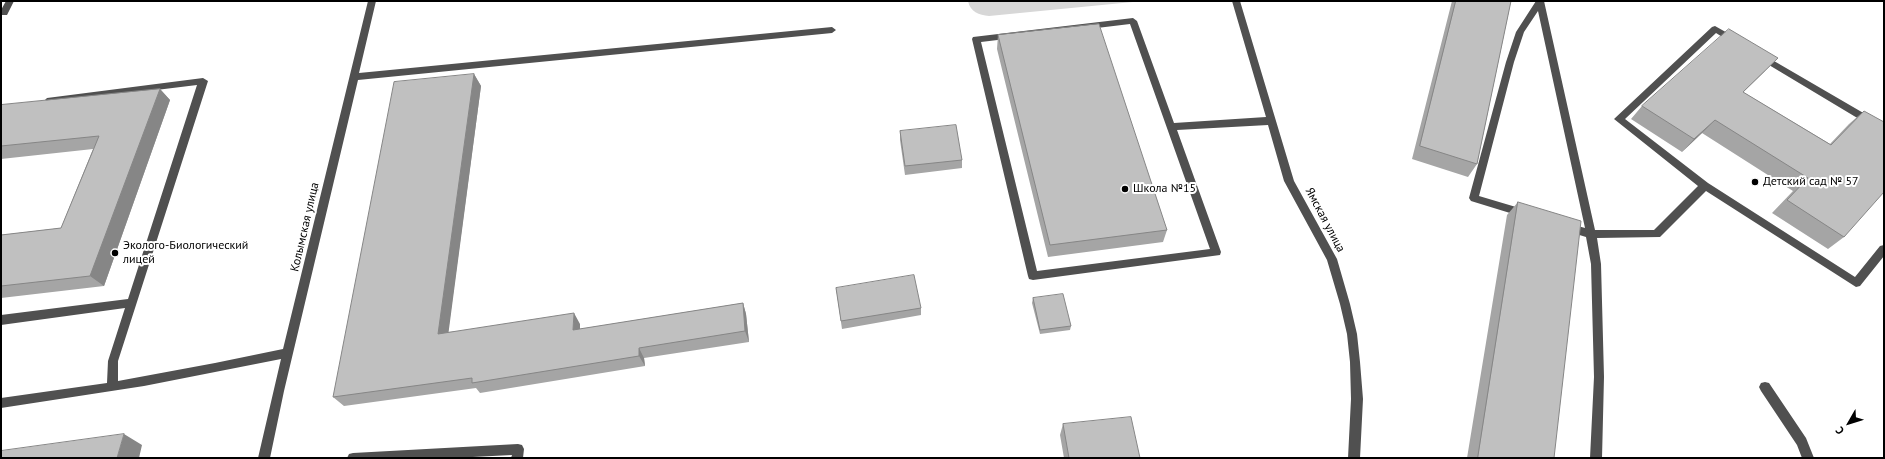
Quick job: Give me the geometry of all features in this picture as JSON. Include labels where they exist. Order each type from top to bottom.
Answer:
[{"type":"street","points":[[4,13],[10,1]]},
{"type":"street","name":"Колымская улица","points":[[264,458],[286,353],[301,302],[352,77],[372,1]]},
{"type":"street","name":"Ямская улица","points":[[1236,1],[1290,181],[1332,259],[1345,304],[1352,334],[1355,362],[1357,399],[1354,458]]},
{"type":"street","points":[[1533,216],[1474,198],[1510,62],[1520,32],[1540,1]]},
{"type":"street","points":[[1540,1],[1591,234],[1596,264],[1600,378],[1596,458]]},
{"type":"street","points":[[1133,21],[1171,127],[1216,252],[1033,276],[976,39],[1133,21]]},
{"type":"street","points":[[1742,45],[1715,29],[1619,119],[1705,186],[1856,283],[1884,249]]},
{"type":"street","points":[[352,77],[832,30]]},
{"type":"street","points":[[1755,53],[1884,130]]},
{"type":"street","points":[[40,101],[203,81],[113,361],[112,387]]},
{"type":"street","points":[[1171,127],[1249,121],[1272,121]]},
{"type":"street","points":[[1554,223],[1591,234],[1656,234],[1705,186]]},
{"type":"street","points":[[1,320],[131,303]]},
{"type":"street","points":[[1,403],[209,371],[286,353]]},
{"type":"street","points":[[1765,387],[1802,442],[1808,458]]},
{"type":"street","points":[[353,458],[518,449],[517,458]]},
{"type":"shaded area","points":[[968,1],[1143,1],[989,16],[982,15],[973,10]]},
{"type":"building","points":[[1456,1],[1511,1],[1477,164],[1420,146]]},
{"type":"building","points":[[1099,24],[1167,230],[1050,245],[998,35]]},
{"type":"building","points":[[1729,29],[1778,58],[1743,92],[1831,145],[1864,111],[1884,122],[1884,192],[1844,237],[1787,200],[1808,178],[1715,120],[1694,139],[1642,106]]},
{"type":"building","points":[[474,74],[438,334],[574,313],[573,330],[743,303],[745,331],[639,348],[639,356],[472,383],[472,378],[333,397],[394,82]]},
{"type":"building","points":[[160,89],[90,276],[1,286],[1,235],[61,228],[99,136],[1,146],[1,105]]},
{"type":"building","points":[[956,125],[962,160],[905,166],[900,131]]},
{"type":"building","points":[[1518,202],[1581,221],[1554,458],[1478,458]]},
{"type":"building","points":[[914,275],[921,308],[841,321],[836,288]]},
{"type":"building","points":[[1063,294],[1071,326],[1040,330],[1033,298]]},
{"type":"building","points":[[1131,417],[1140,458],[1069,458],[1063,424]]},
{"type":"building","points":[[124,434],[117,458],[1,458],[1,451]]},
{"type":"place","name":"Детский сад № 57","points":[[1755,182]]},
{"type":"place","name":"Школа №15","points":[[1125,189]]},
{"type":"place","name":"Эколого-Биологический лицей","points":[[115,253]]}]
